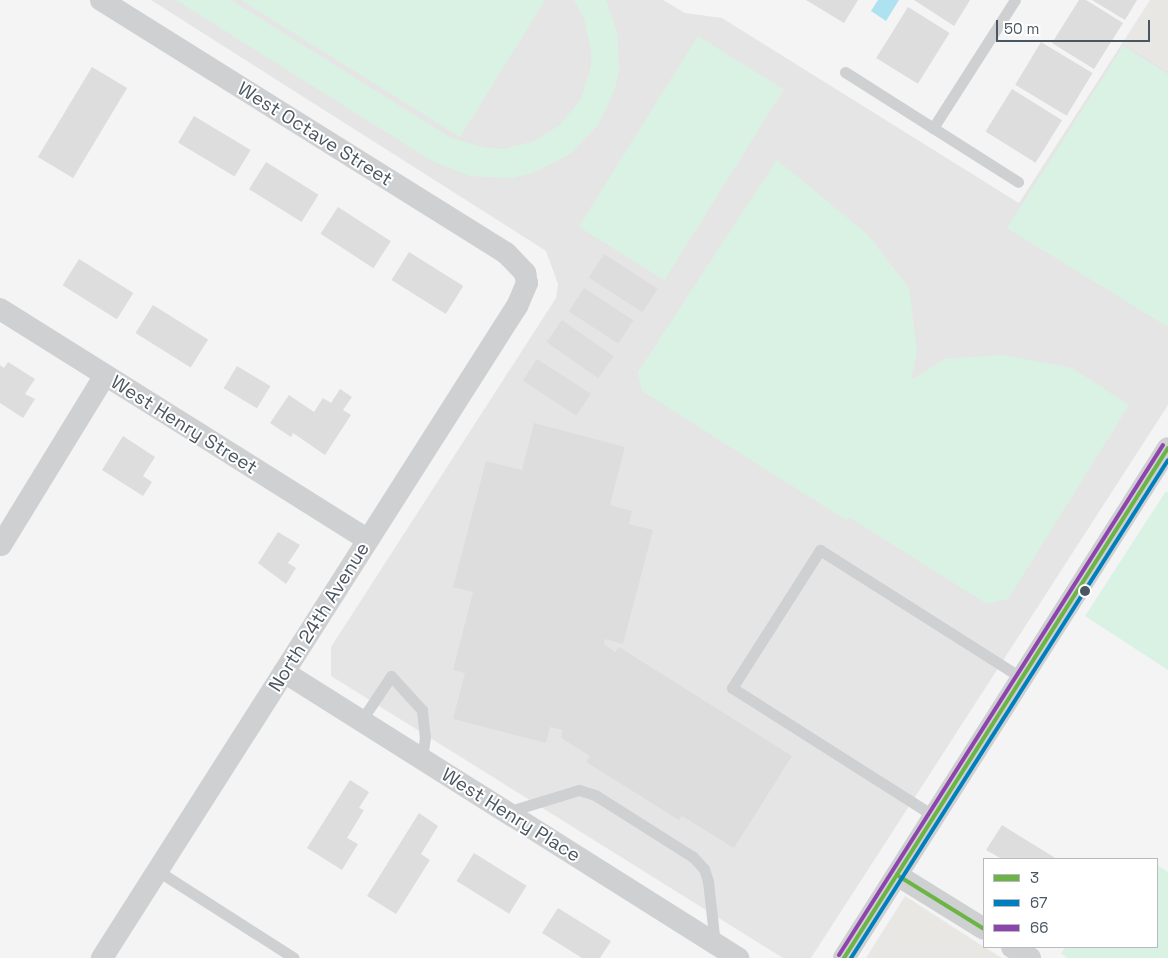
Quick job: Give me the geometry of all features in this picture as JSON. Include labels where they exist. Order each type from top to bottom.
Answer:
[{"type":"street","name":"West Octave Street","points":[[101,0],[506,253],[525,272]]},
{"type":"street","name":"North 24th Avenue","points":[[102,958],[517,306],[527,283],[525,272]]},
{"type":"street","name":"West Henry Street","points":[[0,309],[368,540]]},
{"type":"street","points":[[1,545],[105,375]]},
{"type":"street","points":[[844,958],[1168,448]]},
{"type":"street","name":"West Henry Place","points":[[284,672],[738,958]]},
{"type":"street","points":[[897,875],[983,928]]},
{"type":"street","points":[[1014,948],[1030,958]]},
{"type":"lane","points":[[933,128],[1015,0]]},
{"type":"lane","points":[[845,72],[1018,182]]},
{"type":"lane","points":[[934,816],[732,688],[789,598],[820,550],[1022,678]]},
{"type":"lane","points":[[361,721],[391,676],[422,710],[425,737],[422,759]]},
{"type":"lane","points":[[507,812],[579,790],[595,795],[677,846],[704,868],[715,944]]},
{"type":"lane","points":[[158,871],[294,958]]},
{"type":"shaded area","points":[[151,0],[663,0],[685,13],[722,18],[1019,203],[1123,42],[1168,71],[1168,405],[811,958],[783,958],[331,676],[331,647],[556,298],[558,284],[546,251]]},
{"type":"shaded area","points":[[1150,0],[1168,0],[1168,71],[1123,42]]},
{"type":"shaded area","points":[[905,896],[983,948],[1002,958],[866,958]]},
{"type":"green space","points":[[176,0],[231,0],[451,138],[486,148],[504,149],[535,141],[561,124],[581,99],[591,67],[591,51],[584,18],[574,0],[606,0],[617,33],[619,70],[615,88],[599,124],[570,154],[533,173],[512,178],[470,176],[432,161]]},
{"type":"green space","points":[[241,0],[545,0],[460,137]]},
{"type":"green space","points":[[698,36],[784,90],[664,280],[579,227]]},
{"type":"green space","points":[[1123,46],[1168,74],[1168,327],[1007,228]]},
{"type":"green space","points":[[777,160],[867,234],[909,288],[917,352],[911,380],[945,359],[1003,355],[1072,368],[1129,405],[1008,599],[987,604],[849,517],[846,520],[642,391],[638,372]]},
{"type":"green space","points":[[1166,491],[1168,493],[1168,670],[1085,616]]},
{"type":"green space","points":[[1158,866],[1168,872],[1168,958],[1068,958],[1061,954],[1064,948],[1158,948]]},
{"type":"water","points":[[878,0],[899,0],[886,21],[871,11]]},
{"type":"building","points":[[806,0],[858,0],[844,23]]},
{"type":"building","points":[[914,0],[970,0],[954,26]]},
{"type":"building","points":[[1079,0],[1086,0],[1123,23],[1094,69],[1052,43]]},
{"type":"building","points":[[1092,0],[1137,0],[1125,20]]},
{"type":"building","points":[[908,7],[950,33],[918,84],[876,58]]},
{"type":"building","points":[[1041,42],[1092,73],[1067,116],[1015,85]]},
{"type":"building","points":[[92,67],[127,88],[73,178],[38,157]]},
{"type":"building","points":[[1012,89],[1062,120],[1036,163],[986,131]]},
{"type":"building","points":[[194,116],[251,150],[235,177],[178,143]]},
{"type":"building","points":[[266,162],[319,195],[302,222],[249,189]]},
{"type":"building","points":[[338,207],[391,241],[373,268],[321,234]]},
{"type":"building","points":[[409,252],[463,286],[446,314],[392,280]]},
{"type":"building","points":[[604,254],[658,289],[642,312],[589,277]]},
{"type":"building","points":[[79,259],[133,293],[117,319],[63,285]]},
{"type":"building","points":[[584,288],[633,320],[618,344],[569,311]]},
{"type":"building","points":[[153,305],[208,339],[191,367],[136,333]]},
{"type":"building","points":[[562,320],[614,356],[598,378],[547,342]]},
{"type":"building","points":[[537,359],[591,394],[577,416],[523,381]]},
{"type":"building","points":[[8,362],[35,379],[25,394],[35,399],[23,418],[0,403],[0,365],[4,368]]},
{"type":"building","points":[[237,366],[270,386],[257,408],[224,388]]},
{"type":"building","points":[[340,389],[352,397],[343,410],[351,415],[325,455],[293,433],[291,437],[270,423],[289,395],[314,412],[323,398],[331,403]]},
{"type":"building","points":[[534,423],[625,447],[610,505],[632,511],[629,524],[653,530],[623,644],[605,639],[604,644],[615,652],[619,647],[792,756],[734,848],[682,816],[679,820],[586,762],[590,756],[561,738],[563,730],[550,727],[546,743],[453,719],[465,673],[453,670],[473,592],[453,587],[486,461],[522,470]]},
{"type":"building","points":[[123,436],[155,457],[143,476],[152,482],[143,496],[102,470]]},
{"type":"building","points":[[278,532],[300,545],[288,563],[296,568],[286,584],[258,563]]},
{"type":"building","points":[[350,780],[369,792],[359,808],[364,810],[347,838],[358,844],[342,870],[307,848]]},
{"type":"building","points":[[419,813],[438,826],[421,854],[430,860],[396,914],[367,896]]},
{"type":"building","points":[[1002,825],[1055,858],[1000,858],[986,850]]},
{"type":"building","points":[[474,853],[527,886],[509,914],[457,881]]},
{"type":"building","points":[[558,908],[611,941],[600,958],[582,958],[542,933]]},
{"type":"transit line","name":"66","points":[[839,955],[1163,445]]},
{"type":"transit line","name":"3","points":[[844,958],[1168,448]]},
{"type":"transit line","name":"67","points":[[851,958],[1168,460]]},
{"type":"transit line","name":"3","points":[[897,875],[983,928]]}]
